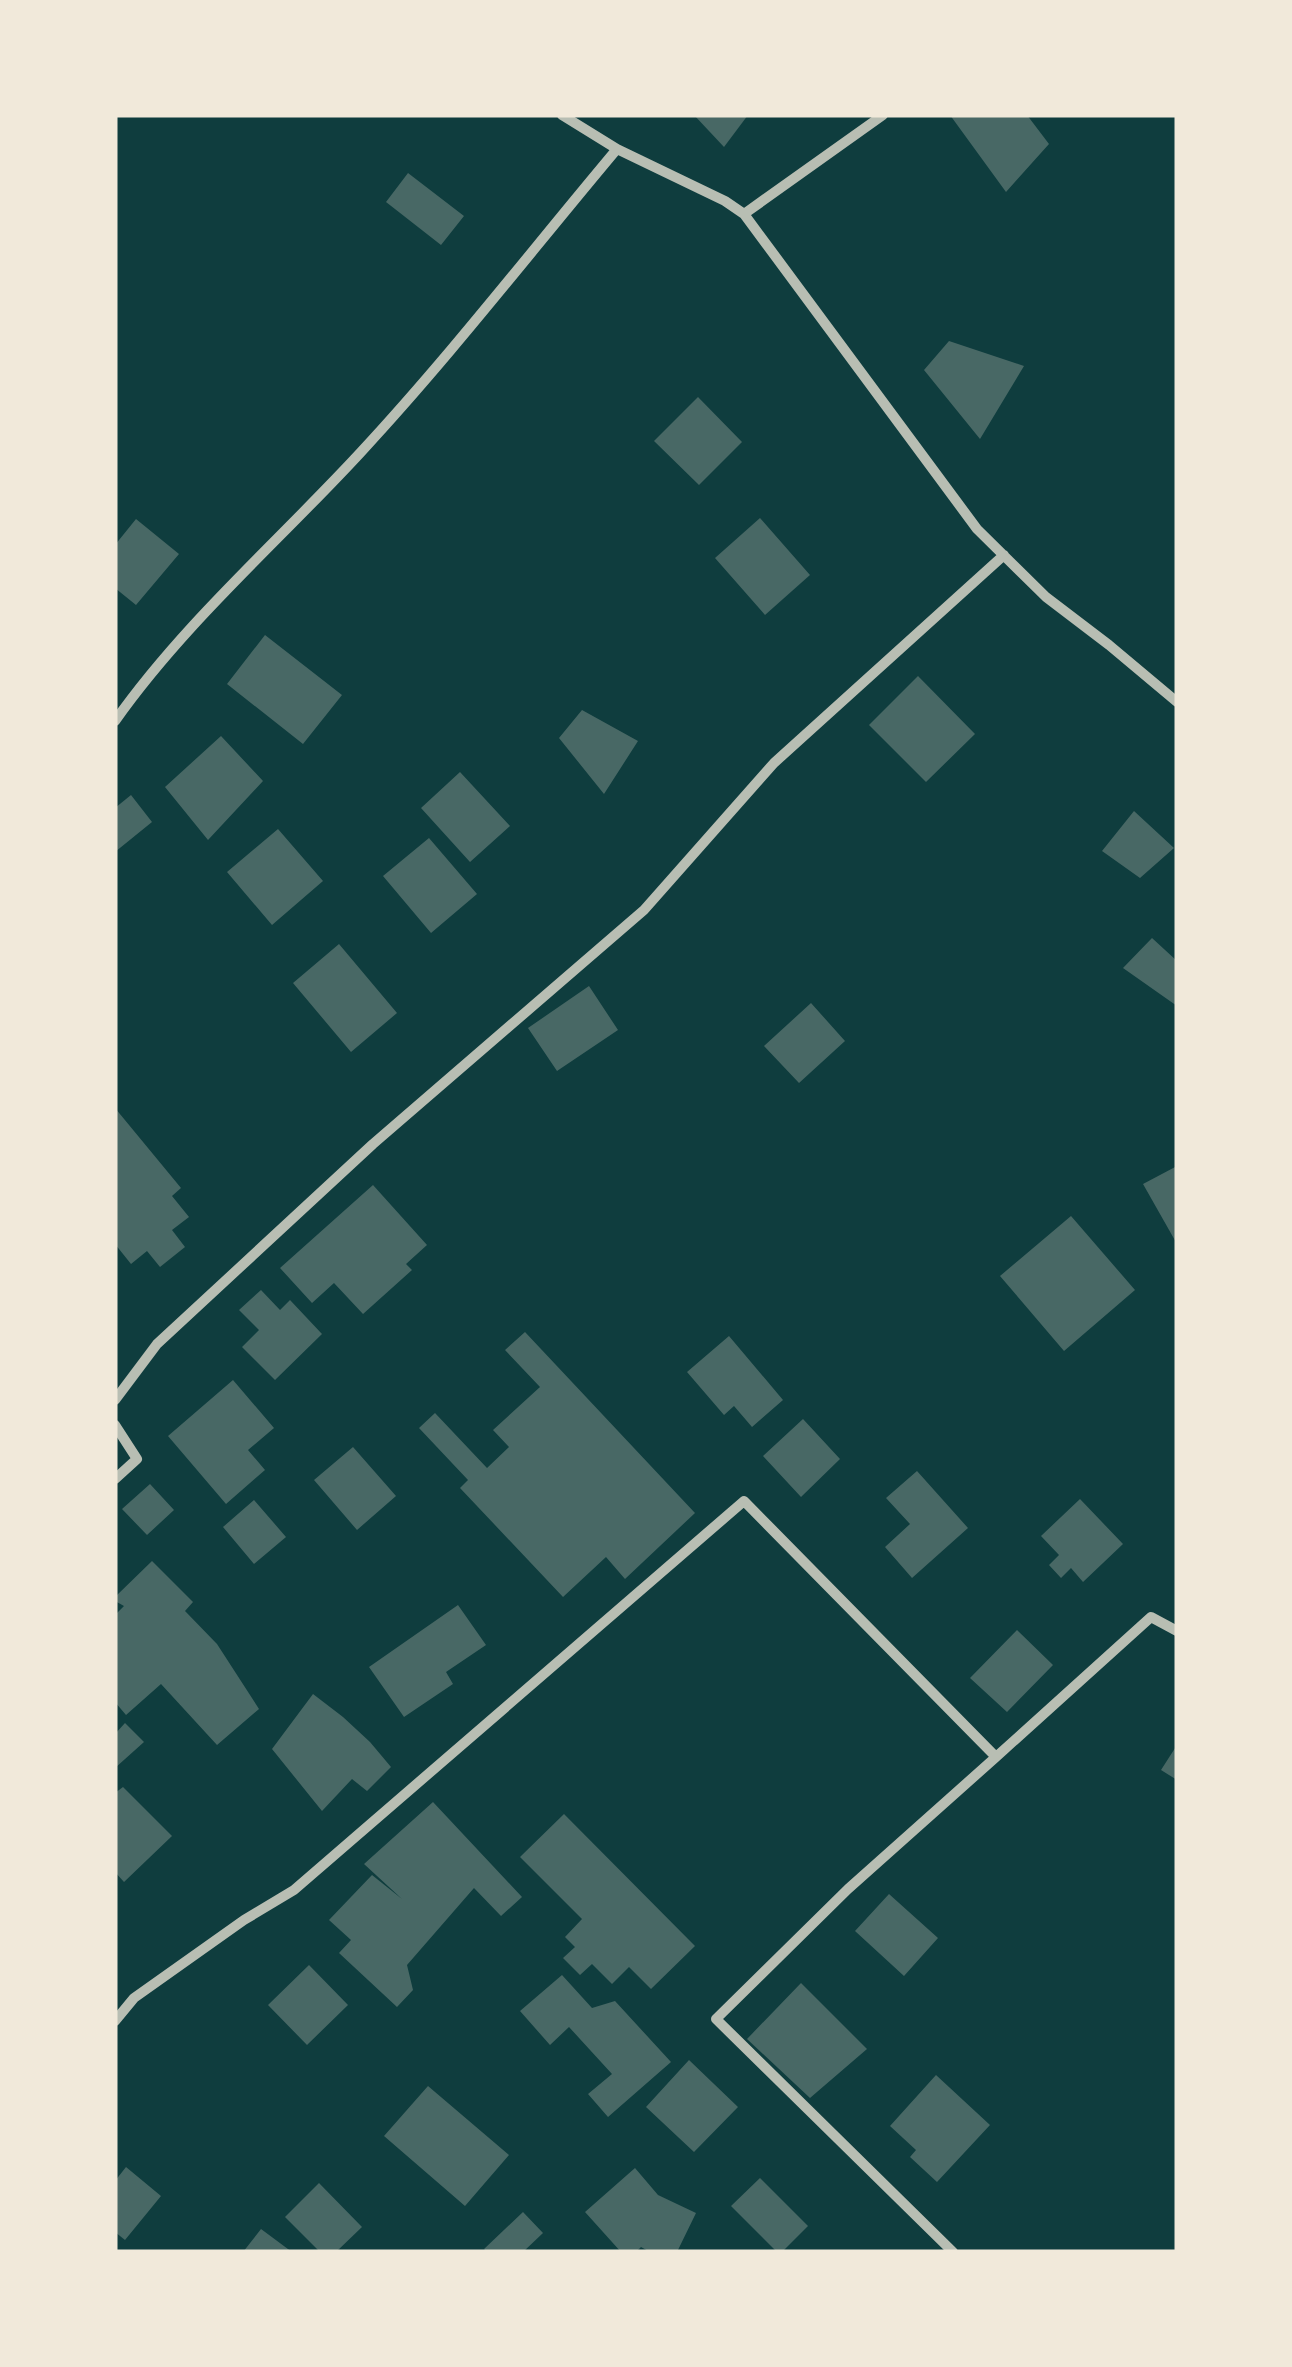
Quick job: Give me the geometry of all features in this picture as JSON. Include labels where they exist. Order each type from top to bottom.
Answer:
[{"type":"street","points":[[562,115],[616,149],[744,214],[977,529],[1046,597],[1177,702]]},
{"type":"street","points":[[744,214],[883,115]]},
{"type":"street","points":[[115,721],[139,688],[361,452],[474,324],[616,149]]},
{"type":"street","points":[[115,1400],[157,1344],[373,1144],[644,910],[774,763],[1004,555]]},
{"type":"street","points":[[115,1426],[138,1459],[115,1479]]},
{"type":"street","points":[[115,2021],[134,1998],[244,1920],[294,1890],[744,1501],[996,1757]]},
{"type":"street","points":[[953,2252],[716,2019],[848,1889],[1151,1616],[1177,1631]]},
{"type":"building","points":[[694,115],[748,115],[724,147]]},
{"type":"building","points":[[950,115],[1027,115],[1049,144],[1006,192]]},
{"type":"building","points":[[408,173],[464,216],[441,245],[386,202]]},
{"type":"building","points":[[949,341],[1024,366],[980,439],[924,370]]},
{"type":"building","points":[[698,397],[742,442],[699,485],[654,441]]},
{"type":"building","points":[[760,518],[810,575],[765,615],[715,558]]},
{"type":"building","points":[[136,519],[179,554],[136,605],[115,588],[115,545]]},
{"type":"building","points":[[265,635],[342,695],[303,744],[227,684]]},
{"type":"building","points":[[918,676],[975,734],[926,782],[869,725]]},
{"type":"building","points":[[582,710],[638,741],[604,794],[559,738]]},
{"type":"building","points":[[221,736],[263,781],[208,840],[165,787]]},
{"type":"building","points":[[460,772],[510,826],[470,862],[421,808]]},
{"type":"building","points":[[131,795],[152,822],[115,852],[115,808]]},
{"type":"building","points":[[1134,811],[1174,848],[1140,878],[1102,851]]},
{"type":"building","points":[[278,829],[323,881],[272,925],[227,872]]},
{"type":"building","points":[[429,838],[477,894],[431,933],[383,876]]},
{"type":"building","points":[[1152,938],[1177,961],[1177,1006],[1123,968]]},
{"type":"building","points":[[339,944],[397,1013],[351,1052],[293,983]]},
{"type":"building","points":[[589,986],[618,1030],[557,1071],[528,1028]]},
{"type":"building","points":[[811,1003],[845,1041],[799,1083],[764,1046]]},
{"type":"building","points":[[115,1108],[181,1188],[172,1196],[189,1217],[172,1230],[185,1247],[160,1267],[147,1251],[131,1264],[115,1244]]},
{"type":"building","points":[[1177,1166],[1177,1244],[1143,1184]]},
{"type":"building","points":[[373,1185],[427,1245],[406,1264],[412,1270],[363,1314],[334,1283],[312,1303],[280,1268]]},
{"type":"building","points":[[1071,1216],[1135,1290],[1064,1351],[1000,1276]]},
{"type":"building","points":[[261,1290],[280,1310],[290,1300],[322,1334],[275,1380],[242,1347],[259,1330],[239,1310]]},
{"type":"building","points":[[525,1332],[695,1513],[625,1579],[606,1557],[563,1597],[460,1488],[468,1480],[419,1428],[435,1413],[487,1468],[509,1447],[493,1430],[540,1387],[505,1350]]},
{"type":"building","points":[[729,1336],[783,1400],[752,1427],[734,1406],[724,1415],[687,1372]]},
{"type":"building","points":[[233,1380],[274,1428],[248,1450],[265,1470],[226,1504],[168,1436]]},
{"type":"building","points":[[803,1419],[840,1459],[801,1497],[763,1456]]},
{"type":"building","points":[[353,1447],[396,1496],[357,1530],[314,1480]]},
{"type":"building","points":[[917,1471],[968,1528],[912,1578],[885,1547],[910,1524],[886,1498]]},
{"type":"building","points":[[150,1484],[174,1510],[147,1535],[122,1509]]},
{"type":"building","points":[[1080,1499],[1123,1544],[1083,1582],[1071,1568],[1061,1578],[1049,1565],[1059,1555],[1041,1536]]},
{"type":"building","points":[[254,1500],[286,1537],[254,1564],[223,1527]]},
{"type":"building","points":[[152,1561],[193,1602],[185,1611],[217,1644],[259,1709],[217,1745],[161,1684],[126,1715],[115,1702],[115,1615],[124,1606],[115,1597]]},
{"type":"building","points":[[458,1605],[486,1645],[446,1672],[453,1684],[404,1717],[369,1667]]},
{"type":"building","points":[[1017,1630],[1053,1665],[1007,1712],[970,1678]]},
{"type":"building","points":[[313,1694],[370,1742],[391,1767],[367,1791],[352,1779],[322,1811],[272,1749]]},
{"type":"building","points":[[125,1723],[144,1742],[115,1768],[115,1734]]},
{"type":"building","points":[[1177,1745],[1177,1780],[1161,1770]]},
{"type":"building","points":[[123,1787],[172,1836],[124,1882],[115,1872],[115,1793]]},
{"type":"building","points":[[433,1802],[522,1897],[501,1916],[474,1888],[407,1965],[413,1990],[397,2007],[339,1953],[351,1940],[329,1920],[372,1875],[402,1899],[364,1864]]},
{"type":"building","points":[[564,1814],[695,1946],[651,1989],[629,1967],[612,1984],[592,1964],[580,1975],[563,1958],[575,1947],[565,1937],[582,1919],[520,1857]]},
{"type":"building","points":[[889,1894],[938,1938],[904,1976],[855,1931]]},
{"type":"building","points":[[309,1965],[348,2005],[307,2045],[268,2005]]},
{"type":"building","points":[[562,1975],[592,2008],[615,2001],[671,2062],[608,2117],[588,2094],[612,2074],[569,2027],[550,2045],[520,2011]]},
{"type":"building","points":[[801,1983],[867,2049],[810,2098],[747,2039]]},
{"type":"building","points":[[689,2060],[738,2107],[694,2152],[646,2107]]},
{"type":"building","points":[[936,2075],[990,2125],[937,2182],[910,2157],[916,2150],[890,2126]]},
{"type":"building","points":[[428,2086],[509,2155],[465,2206],[384,2136]]},
{"type":"building","points":[[126,2167],[161,2196],[125,2240],[115,2232],[115,2181]]},
{"type":"building","points":[[635,2168],[658,2195],[696,2213],[677,2252],[650,2252],[641,2247],[636,2252],[621,2252],[585,2212]]},
{"type":"building","points":[[760,2178],[808,2226],[782,2252],[777,2252],[731,2206]]},
{"type":"building","points":[[319,2183],[362,2227],[336,2252],[320,2252],[285,2217]]},
{"type":"building","points":[[523,2212],[543,2233],[523,2252],[487,2252],[484,2249]]},
{"type":"building","points":[[261,2229],[292,2252],[243,2252]]}]
